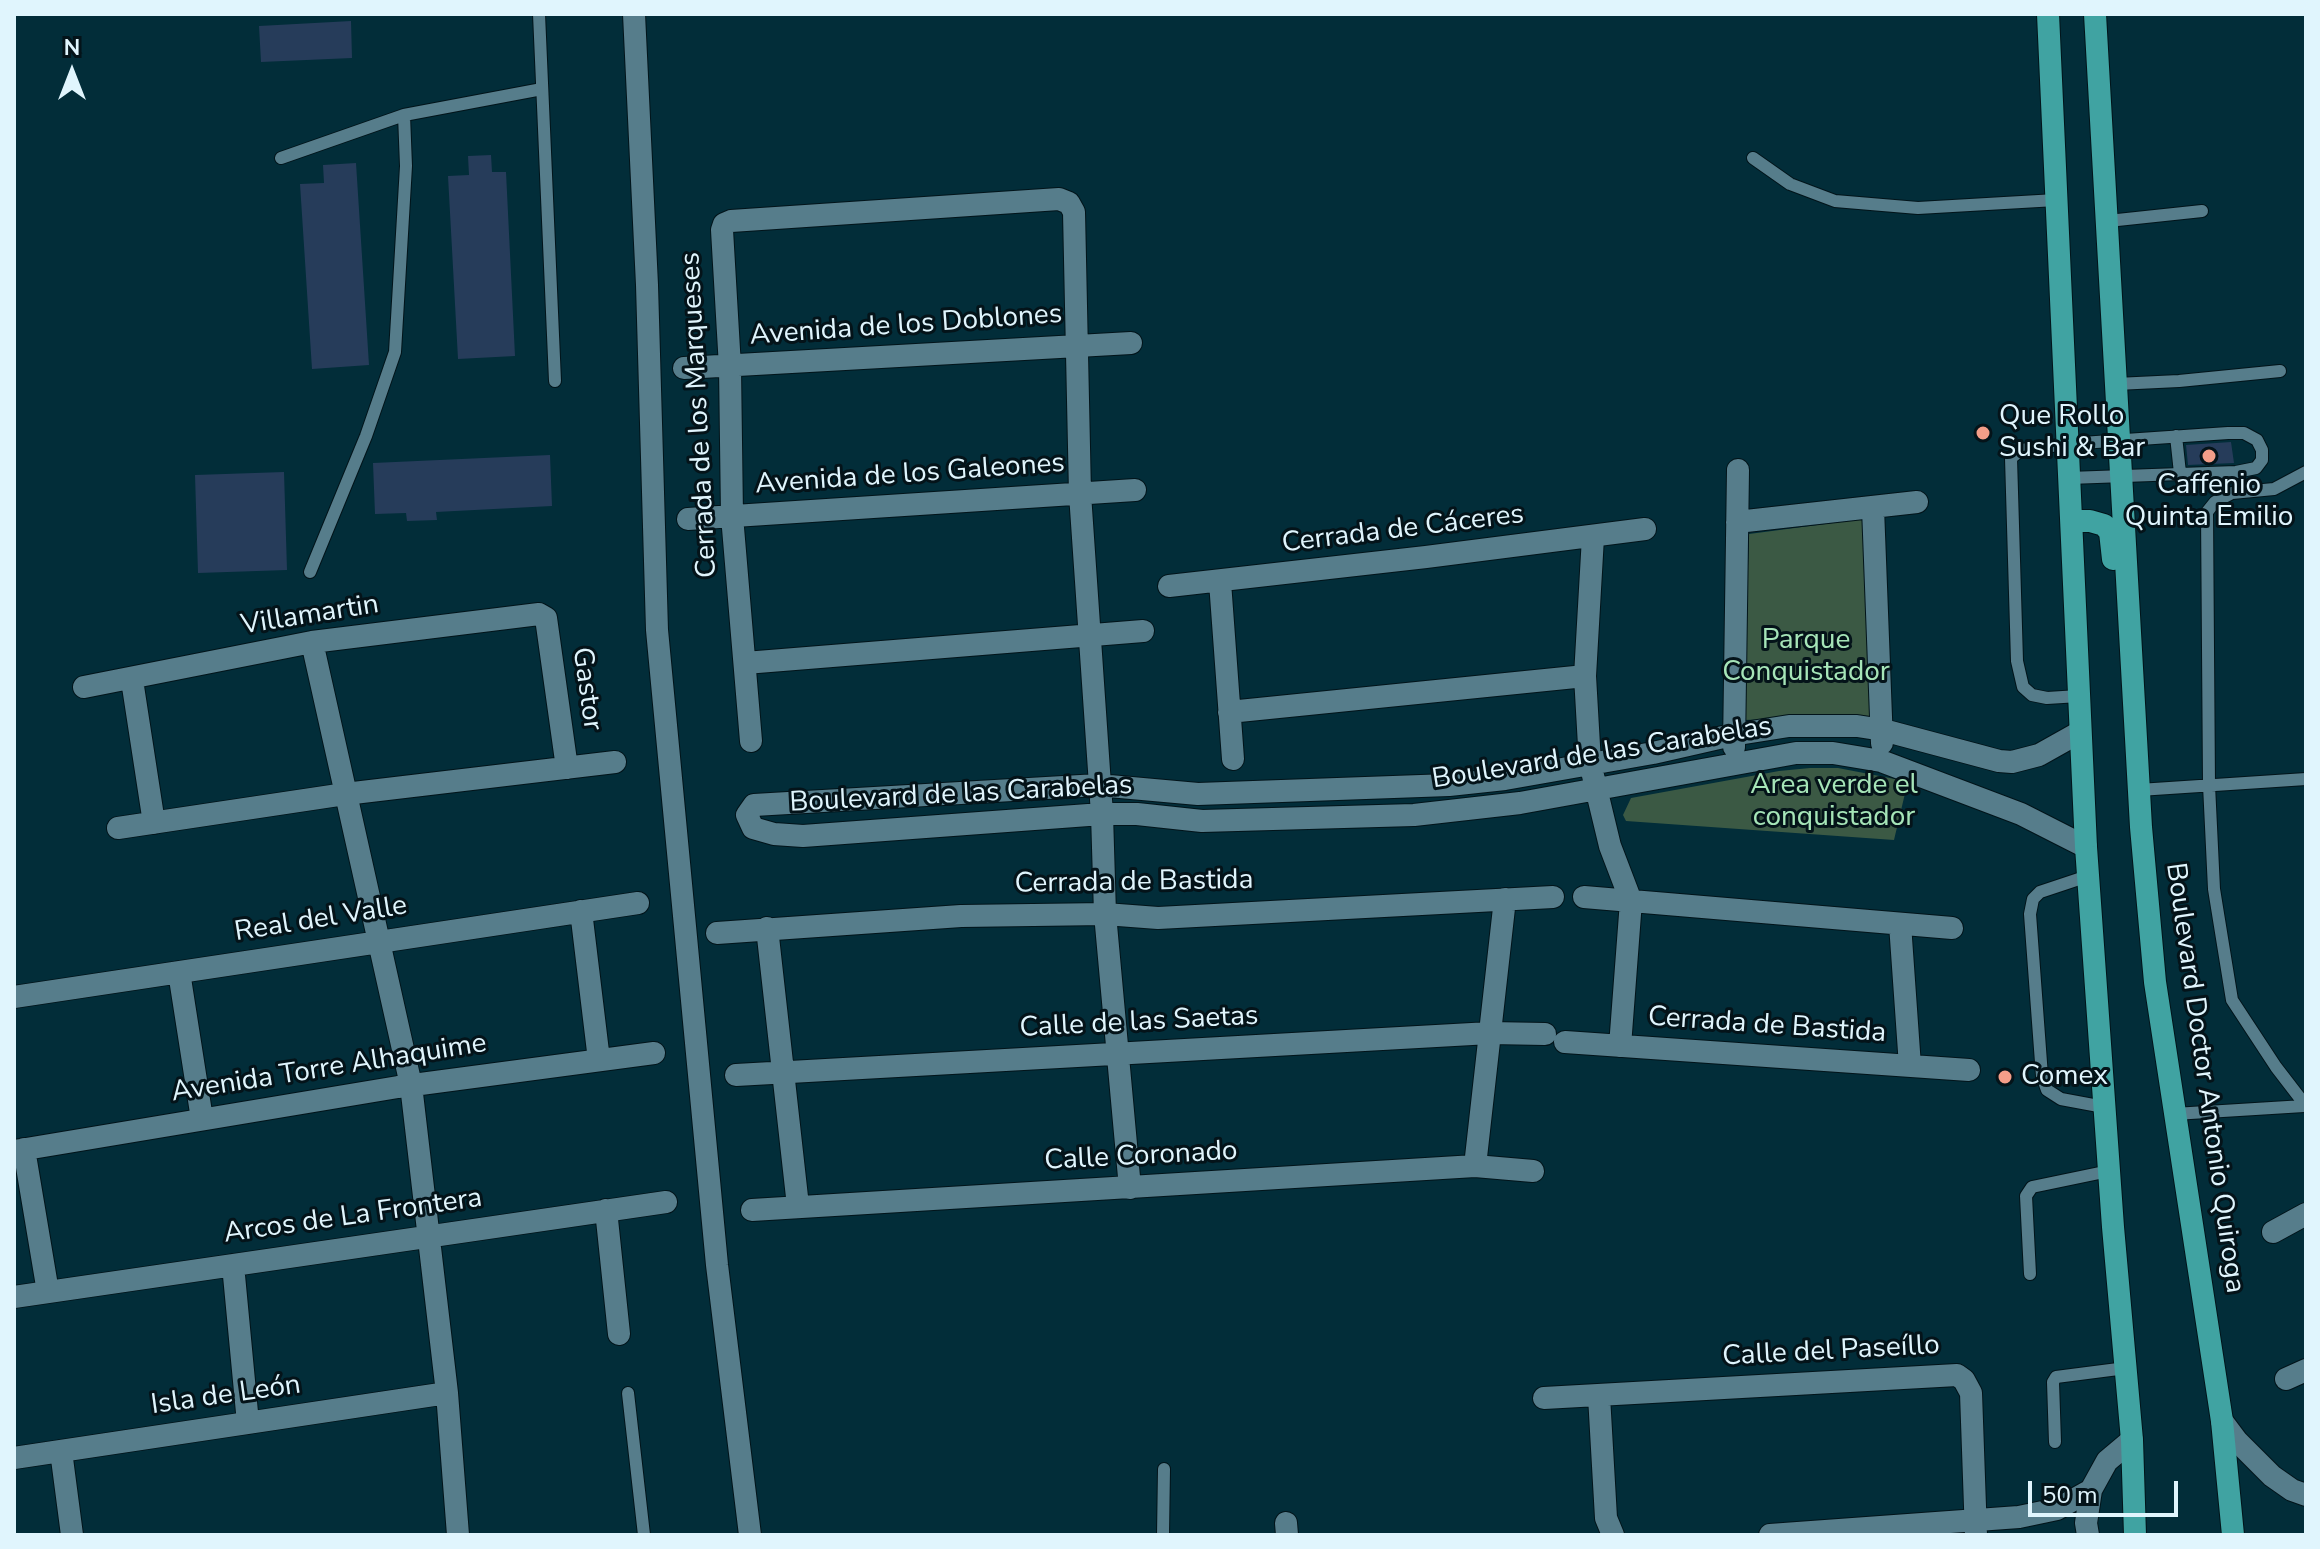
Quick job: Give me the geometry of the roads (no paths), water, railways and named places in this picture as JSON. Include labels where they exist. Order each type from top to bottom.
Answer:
[{"type":"main road","points":[[2048,14],[2086,847],[2132,1440],[2135,1535]]},
{"type":"main road","name":"Boulevard Doctor Antonio Quiroga","points":[[2095,14],[2139,790],[2155,982],[2222,1421],[2233,1535]]},
{"type":"main road","points":[[2072,521],[2104,525],[2110,532],[2117,610],[2131,650]]},
{"type":"street","points":[[634,14],[647,285],[657,630],[717,1265],[750,1535]]},
{"type":"street","name":"Cerrada de los Marqueses","points":[[751,741],[732,516],[724,224],[731,221],[1059,199],[1069,203],[1074,212],[1080,494],[1102,814],[1105,914],[1130,1188]]},
{"type":"street","name":"Avenida de los Doblones","points":[[684,368],[1131,343]]},
{"type":"street","points":[[1736,764],[1732,735],[1738,470]]},
{"type":"street","name":"Avenida de los Galeones","points":[[688,519],[1135,490]]},
{"type":"street","points":[[1737,522],[1917,502]]},
{"type":"street","points":[[1873,508],[1883,730],[1881,761]]},
{"type":"street","name":"Cerrada de Cáceres","points":[[1169,586],[1645,529]]},
{"type":"street","points":[[1590,763],[1585,676],[1593,537]]},
{"type":"street","points":[[1220,582],[1233,759]]},
{"type":"street","name":"Villamartin","points":[[84,687],[132,680],[312,642],[539,614],[546,618]]},
{"type":"street","name":"Gastor","points":[[546,618],[567,768]]},
{"type":"street","points":[[745,663],[1143,631]]},
{"type":"street","points":[[312,642],[411,1085],[447,1393],[458,1535]]},
{"type":"street","points":[[1229,712],[1585,676]]},
{"type":"street","points":[[132,680],[154,823]]},
{"type":"street","name":"Boulevard de las Carabelas","points":[[2080,732],[2039,755],[2012,762],[1883,730],[1857,726],[1789,726],[1505,779],[1449,785],[1198,794],[1098,785],[754,805],[747,815],[753,828],[774,834],[803,836],[1102,814],[1137,814],[1202,821],[1414,815],[1492,807],[1796,753],[1833,753],[1881,761],[2021,814],[2086,847]]},
{"type":"street","points":[[118,828],[345,794],[615,762]]},
{"type":"street","name":"Cerrada de Bastida","points":[[1590,763],[1610,846],[1631,901],[1620,1046],[1969,1070]]},
{"type":"street","name":"Cerrada de Bastida","points":[[717,933],[961,916],[1105,914],[1158,918],[1553,897]]},
{"type":"street","points":[[1584,897],[1952,928]]},
{"type":"street","points":[[1475,1166],[1505,899]]},
{"type":"street","name":"Real del Valle","points":[[14,997],[638,903]]},
{"type":"street","points":[[581,911],[599,1060]]},
{"type":"street","name":"Cerrada de Bastida","points":[[1900,924],[1910,1066]]},
{"type":"street","points":[[767,928],[798,1206]]},
{"type":"street","points":[[179,972],[202,1119]]},
{"type":"street","name":"Calle de las Saetas","points":[[736,1075],[1490,1033],[1620,1046]]},
{"type":"street","name":"Avenida Torre Alhaquime","points":[[19,1150],[411,1085],[654,1053]]},
{"type":"street","points":[[14,1297],[48,1292],[19,1150]]},
{"type":"street","name":"Calle Coronado","points":[[752,1210],[1475,1166],[1533,1171]]},
{"type":"street","name":"Arcos de La Frontera","points":[[48,1292],[666,1202]]},
{"type":"street","points":[[606,1210],[619,1334]]},
{"type":"street","points":[[2273,1232],[2306,1214]]},
{"type":"street","points":[[233,1265],[248,1423]]},
{"type":"street","name":"Calle del Paseíllo","points":[[1544,1398],[1957,1375],[1969,1387],[1972,1401],[1976,1528]]},
{"type":"street","name":"Isla de León","points":[[14,1458],[447,1393]]},
{"type":"street","points":[[1599,1396],[1606,1529]]},
{"type":"street","points":[[2222,1421],[2262,1468],[2292,1490],[2306,1495]]},
{"type":"street","points":[[2088,1535],[2086,1523],[2091,1490],[2107,1461],[2132,1440]]},
{"type":"street","points":[[61,1451],[72,1535]]},
{"type":"street","points":[[1770,1535],[1976,1528],[2057,1509],[2091,1490]]},
{"type":"lane","points":[[539,14],[555,381]]},
{"type":"lane","points":[[281,158],[404,115],[542,89]]},
{"type":"lane","points":[[310,572],[366,436],[395,352],[406,166],[404,115]]},
{"type":"lane","points":[[1753,158],[1790,184],[1835,201],[1918,208],[2056,200]]},
{"type":"lane","points":[[2108,221],[2202,211]]},
{"type":"lane","points":[[2116,384],[2280,371]]},
{"type":"lane","points":[[2069,478],[2236,472],[2256,468],[2262,460],[2262,450],[2257,440],[2244,433],[2067,444],[2021,450],[2011,458],[2017,661],[2023,687],[2032,695],[2047,698],[2079,696]]},
{"type":"lane","points":[[2176,436],[2180,473]]},
{"type":"lane","points":[[2305,1106],[2232,1000],[2214,889],[2209,785],[2207,512],[2215,502],[2232,493],[2274,489],[2306,472]]},
{"type":"lane","points":[[2139,790],[2306,779]]},
{"type":"lane","points":[[2088,876],[2040,892],[2033,899],[2030,914],[2042,1076],[2047,1090],[2061,1099],[2104,1107]]},
{"type":"lane","points":[[2174,1114],[2305,1106]]},
{"type":"lane","points":[[2030,1274],[2026,1196],[2032,1187],[2109,1171]]},
{"type":"lane","points":[[2055,1442],[2053,1382],[2056,1377],[2126,1368]]},
{"type":"lane","points":[[628,1393],[644,1535]]},
{"type":"lane","points":[[1163,1535],[1164,1469]]},
{"type":"place","name":"Que Rollo Sushi & Bar","points":[[1983,433]]},
{"type":"place","name":"Caffenio Quinta Emilio","points":[[2209,456]]},
{"type":"place","name":"Comex","points":[[2005,1077]]},
{"type":"park label","name":"Parque Conquistador","points":[[1806,657]]},
{"type":"park label","name":"Area verde el conquistador","points":[[1834,802]]}]
